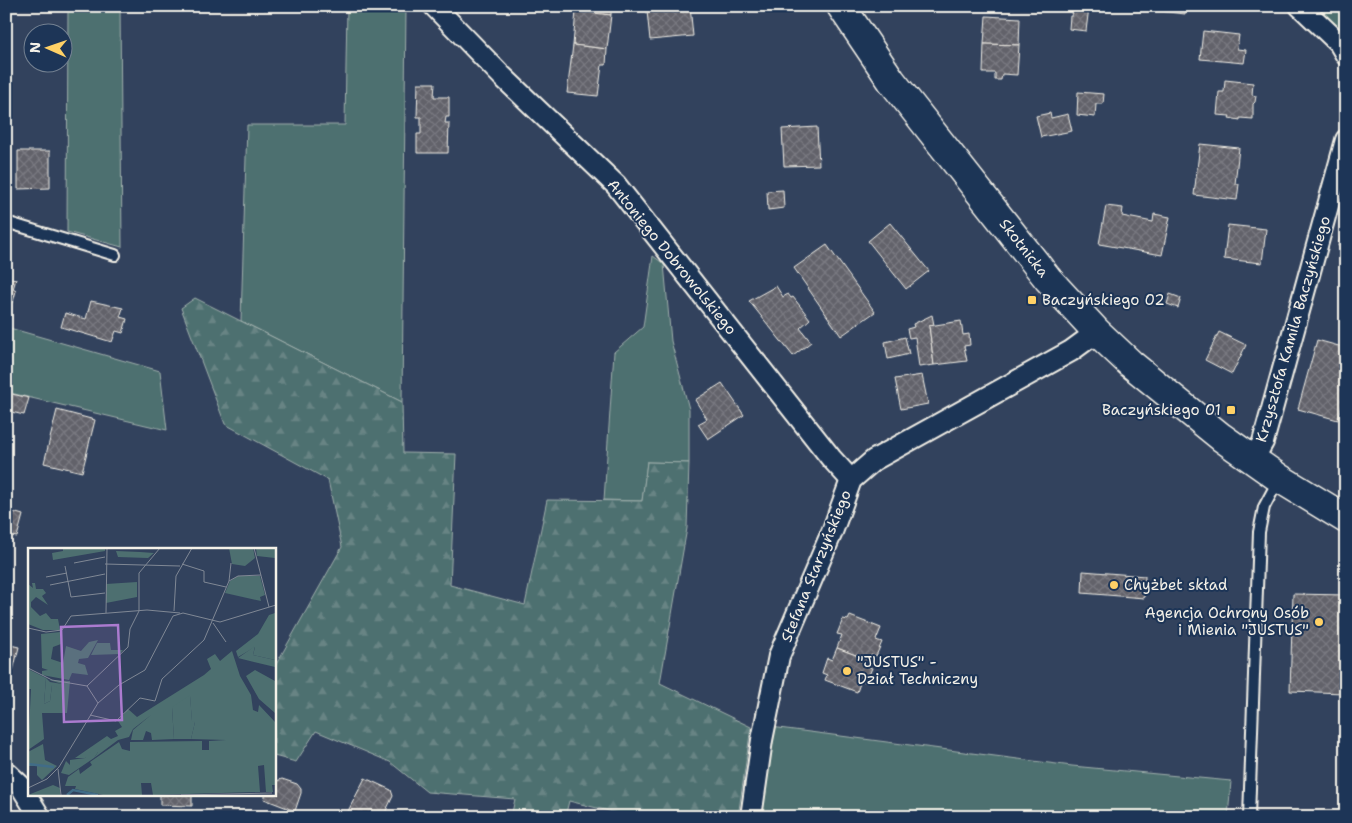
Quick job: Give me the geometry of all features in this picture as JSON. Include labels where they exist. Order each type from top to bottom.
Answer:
[{"type":"main road","name":"Skotnicka","points":[[841,6],[891,80],[1048,279],[1097,332],[1131,364],[1187,411],[1279,478],[1346,520]]},
{"type":"street","name":"Antoniego Dobrowolskiego","points":[[434,6],[502,76],[616,185],[831,458],[851,480]]},
{"type":"street","points":[[1300,6],[1339,43],[1346,54]]},
{"type":"street","name":"Krzysztofa Kamila Baczyńskiego","points":[[1253,460],[1264,442],[1346,140]]},
{"type":"street","name":"Stefana Starzyńskiego","points":[[751,817],[762,740],[779,656],[832,532],[851,480],[874,460],[1071,351],[1097,332]]},
{"type":"street","points":[[6,772],[20,785],[40,817]]},
{"type":"lane","points":[[6,222],[115,255]]},
{"type":"lane","points":[[1249,817],[1259,532],[1264,507],[1279,478]]},
{"type":"green space","points":[[68,6],[120,6],[122,247],[67,232],[68,72],[72,72],[72,22],[68,22]]},
{"type":"green space","points":[[347,6],[406,6],[402,402],[241,321],[247,125],[345,125]]},
{"type":"green space","points":[[1309,6],[1346,6],[1346,38]]},
{"type":"green space","points":[[653,256],[664,264],[671,341],[689,409],[689,463],[647,462],[642,501],[604,500],[614,352],[643,327]]},
{"type":"green space","points":[[195,298],[402,402],[403,453],[456,454],[450,585],[525,605],[547,500],[642,501],[647,462],[689,463],[687,528],[660,683],[751,727],[738,817],[633,817],[569,801],[565,817],[511,817],[515,799],[427,792],[390,762],[316,731],[296,762],[275,756],[275,666],[342,547],[328,480],[225,424],[181,308]]},
{"type":"green space","points":[[6,327],[160,371],[167,430],[6,392]]},
{"type":"green space","points":[[771,727],[1072,766],[1231,781],[1228,817],[760,817]]},
{"type":"building","points":[[265,6],[286,6],[286,9],[264,9]]},
{"type":"building","points":[[303,6],[328,6],[327,10],[303,10]]},
{"type":"building","points":[[573,6],[611,6],[611,15],[572,11]]},
{"type":"building","points":[[673,6],[690,6],[693,36],[650,40],[647,11],[674,9]]},
{"type":"building","points":[[1073,6],[1089,7],[1086,31],[1069,29]]},
{"type":"building","points":[[1153,6],[1185,6],[1185,14],[1151,10]]},
{"type":"building","points":[[576,11],[611,15],[607,49],[573,45]]},
{"type":"building","points":[[986,16],[1020,18],[1019,45],[984,44]]},
{"type":"building","points":[[1203,31],[1239,35],[1237,49],[1246,50],[1244,63],[1200,59]]},
{"type":"building","points":[[984,44],[1019,45],[1017,75],[1002,74],[1001,80],[995,80],[995,73],[983,73]]},
{"type":"building","points":[[573,45],[607,49],[606,65],[602,65],[598,96],[567,93]]},
{"type":"building","points":[[1225,80],[1253,83],[1252,95],[1256,96],[1253,104],[1253,119],[1240,118],[1240,120],[1229,118],[1230,116],[1217,115],[1219,92],[1224,92]]},
{"type":"building","points":[[418,83],[435,83],[434,97],[449,97],[449,117],[446,117],[445,123],[449,123],[448,153],[417,153],[417,134],[421,134],[421,117],[417,117]]},
{"type":"building","points":[[1078,92],[1104,94],[1103,104],[1096,104],[1095,117],[1077,115]]},
{"type":"building","points":[[1050,113],[1051,118],[1068,114],[1072,131],[1041,137],[1036,116]]},
{"type":"building","points":[[817,127],[819,165],[784,166],[782,129]]},
{"type":"building","points":[[1200,144],[1239,148],[1235,184],[1239,184],[1237,200],[1194,195]]},
{"type":"building","points":[[18,151],[50,151],[50,188],[18,189]]},
{"type":"building","points":[[783,190],[784,208],[768,210],[767,191]]},
{"type":"building","points":[[1342,203],[1346,204],[1346,217],[1340,216]]},
{"type":"building","points":[[1106,206],[1123,208],[1122,216],[1153,222],[1154,214],[1170,217],[1162,255],[1099,244]]},
{"type":"building","points":[[890,223],[929,271],[906,289],[868,241]]},
{"type":"building","points":[[1228,225],[1266,229],[1262,263],[1224,259]]},
{"type":"building","points":[[1341,233],[1346,234],[1345,248],[1338,246]]},
{"type":"building","points":[[827,245],[875,312],[841,336],[794,268]]},
{"type":"building","points":[[6,277],[16,279],[13,289],[16,291],[13,302],[10,302],[7,312]]},
{"type":"building","points":[[776,286],[783,297],[788,294],[791,298],[793,297],[810,319],[800,328],[811,342],[793,356],[749,301]]},
{"type":"building","points":[[1170,294],[1181,298],[1178,308],[1167,304]]},
{"type":"building","points":[[91,301],[123,308],[120,317],[127,319],[123,333],[116,331],[112,342],[61,327],[65,313],[86,319]]},
{"type":"building","points":[[932,315],[934,325],[929,326],[934,365],[919,367],[915,337],[909,338],[907,329],[914,327],[913,324]]},
{"type":"building","points":[[961,321],[963,335],[969,334],[970,345],[964,346],[967,361],[934,365],[929,326]]},
{"type":"building","points":[[1219,332],[1246,345],[1232,374],[1205,360]]},
{"type":"building","points":[[905,337],[909,354],[888,359],[885,342]]},
{"type":"building","points":[[1317,340],[1346,348],[1346,391],[1338,420],[1298,409]]},
{"type":"building","points":[[922,375],[928,404],[901,409],[895,379]]},
{"type":"building","points":[[722,383],[744,415],[708,439],[698,424],[707,419],[695,400]]},
{"type":"building","points":[[12,394],[29,398],[24,415],[7,411]]},
{"type":"building","points":[[57,410],[95,420],[82,472],[44,463]]},
{"type":"building","points":[[6,510],[23,515],[17,537],[6,535]]},
{"type":"building","name":"Chyżbet skład","points":[[1083,571],[1145,576],[1144,598],[1082,593]]},
{"type":"building","name":"Agencja Ochrony Osób i Mienia \"JUSTUS\"","points":[[1293,594],[1346,595],[1344,693],[1290,691]]},
{"type":"building","name":"\"JUSTUS\" - Dział Techniczny","points":[[850,616],[881,628],[876,640],[882,642],[876,656],[871,655],[869,660],[837,648],[842,635],[837,634],[843,619],[848,620]]},
{"type":"building","points":[[6,644],[19,647],[13,671],[6,670]]},
{"type":"building","name":"\"JUSTUS\" - Dział Techniczny","points":[[837,648],[869,660],[867,666],[872,668],[866,682],[861,680],[857,692],[825,680],[827,675],[822,673],[827,658],[832,660]]},
{"type":"building","points":[[365,778],[391,790],[393,796],[383,817],[345,817]]},
{"type":"building","points":[[282,779],[297,784],[301,789],[295,811],[264,799],[265,796],[275,796],[275,782]]},
{"type":"building","points":[[160,796],[192,796],[192,806],[160,805]]},
{"type":"place","name":"Baczyńskiego 02","points":[[1032,300]]},
{"type":"place","name":"Baczyńskiego 01","points":[[1231,410]]},
{"type":"place","name":"Chyżbet skład","points":[[1114,585]]},
{"type":"place","name":"Agencja Ochrony Osób i Mienia \"JUSTUS\"","points":[[1319,622]]},
{"type":"place","name":"\"JUSTUS\" - Dział Techniczny","points":[[847,671]]}]
